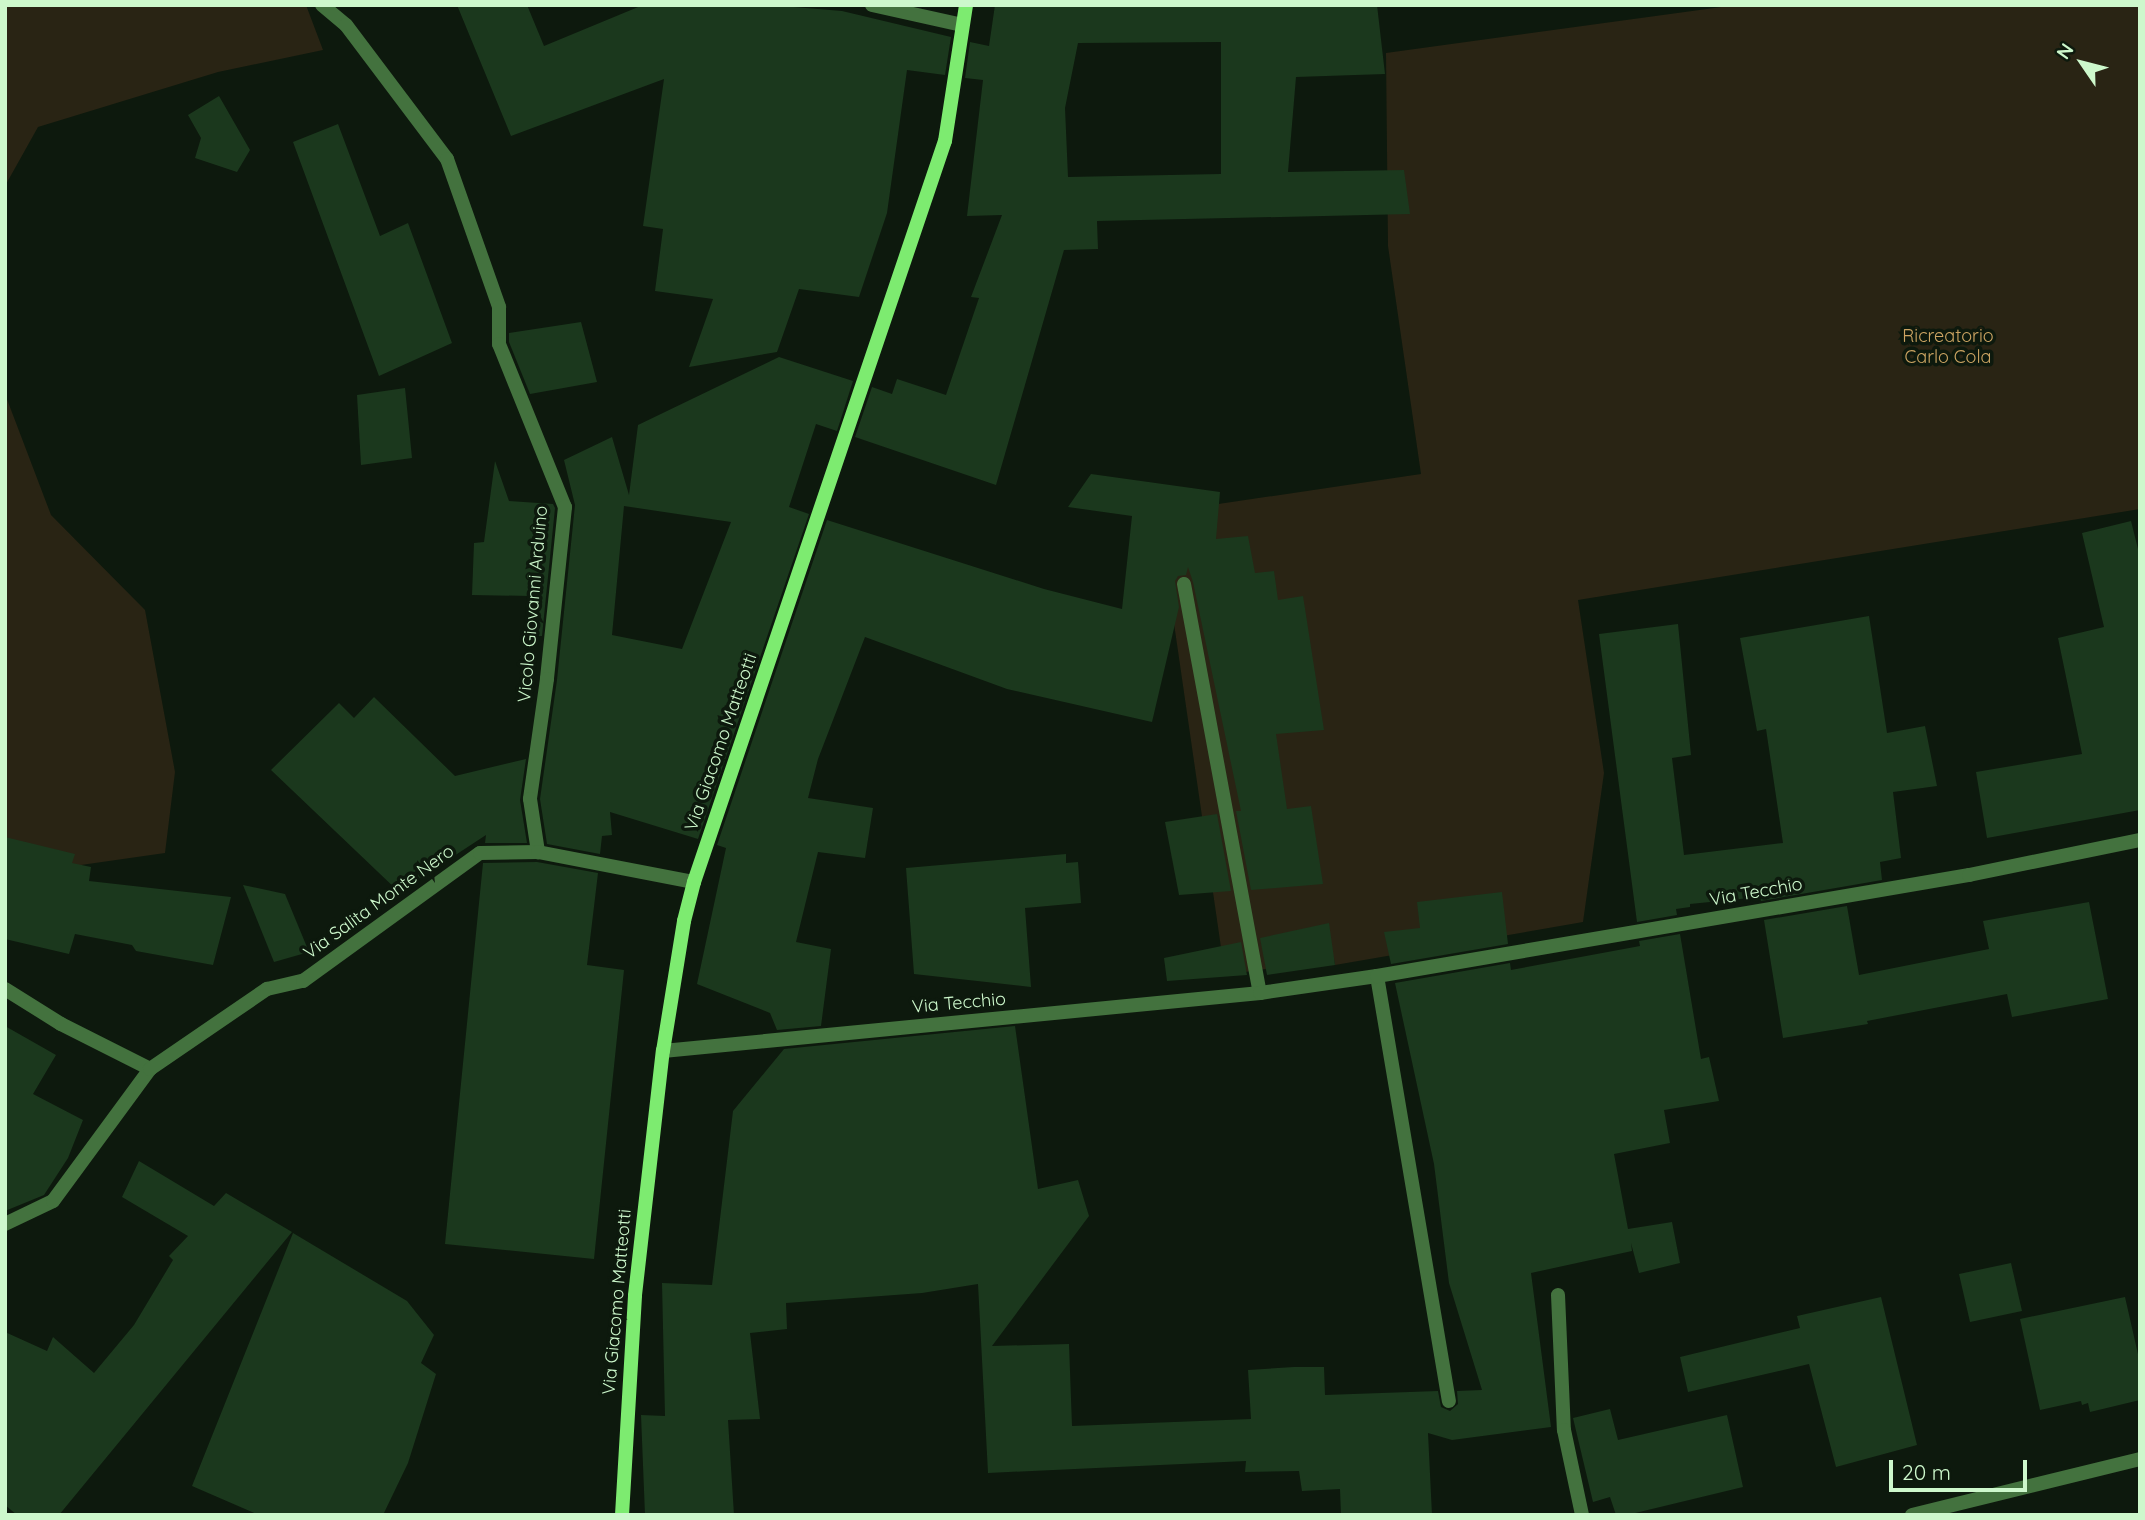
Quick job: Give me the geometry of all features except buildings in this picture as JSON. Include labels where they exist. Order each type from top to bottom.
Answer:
[{"type":"street","name":"Vicolo Giovanni Arduino","points":[[322,5],[346,25],[447,159],[499,307],[499,344],[565,507],[547,679],[530,799],[538,852]]},
{"type":"street","points":[[872,5],[962,25]]},
{"type":"street","name":"Via Giacomo Matteotti","points":[[622,1515],[635,1295],[663,1051],[684,921],[694,882],[945,141],[966,5]]},
{"type":"street","points":[[1184,584],[1259,993]]},
{"type":"street","name":"Via Tecchio","points":[[663,1051],[1259,993],[1377,976],[1969,875],[2140,839]]},
{"type":"street","name":"Via Salita Monte Nero","points":[[5,1224],[53,1201],[150,1069],[267,989],[303,981],[480,853],[538,852],[694,882]]},
{"type":"street","points":[[1377,976],[1449,1401]]},
{"type":"street","points":[[5,989],[61,1024],[150,1069]]},
{"type":"street","points":[[1558,1296],[1564,1430],[1582,1515]]},
{"type":"street","points":[[1912,1515],[2140,1459]]},
{"type":"green space","points":[[5,5],[306,5],[323,50],[218,72],[38,127],[5,186]]},
{"type":"green space","name":"Ricreatorio Carlo Cola","points":[[1736,5],[2140,5],[2140,509],[1578,600],[1604,773],[1583,922],[1335,965],[1334,959],[1225,975],[1158,513],[1421,474],[1388,246],[1386,53]]},
{"type":"green space","points":[[5,394],[51,515],[145,610],[175,772],[165,853],[67,867],[5,852]]}]
